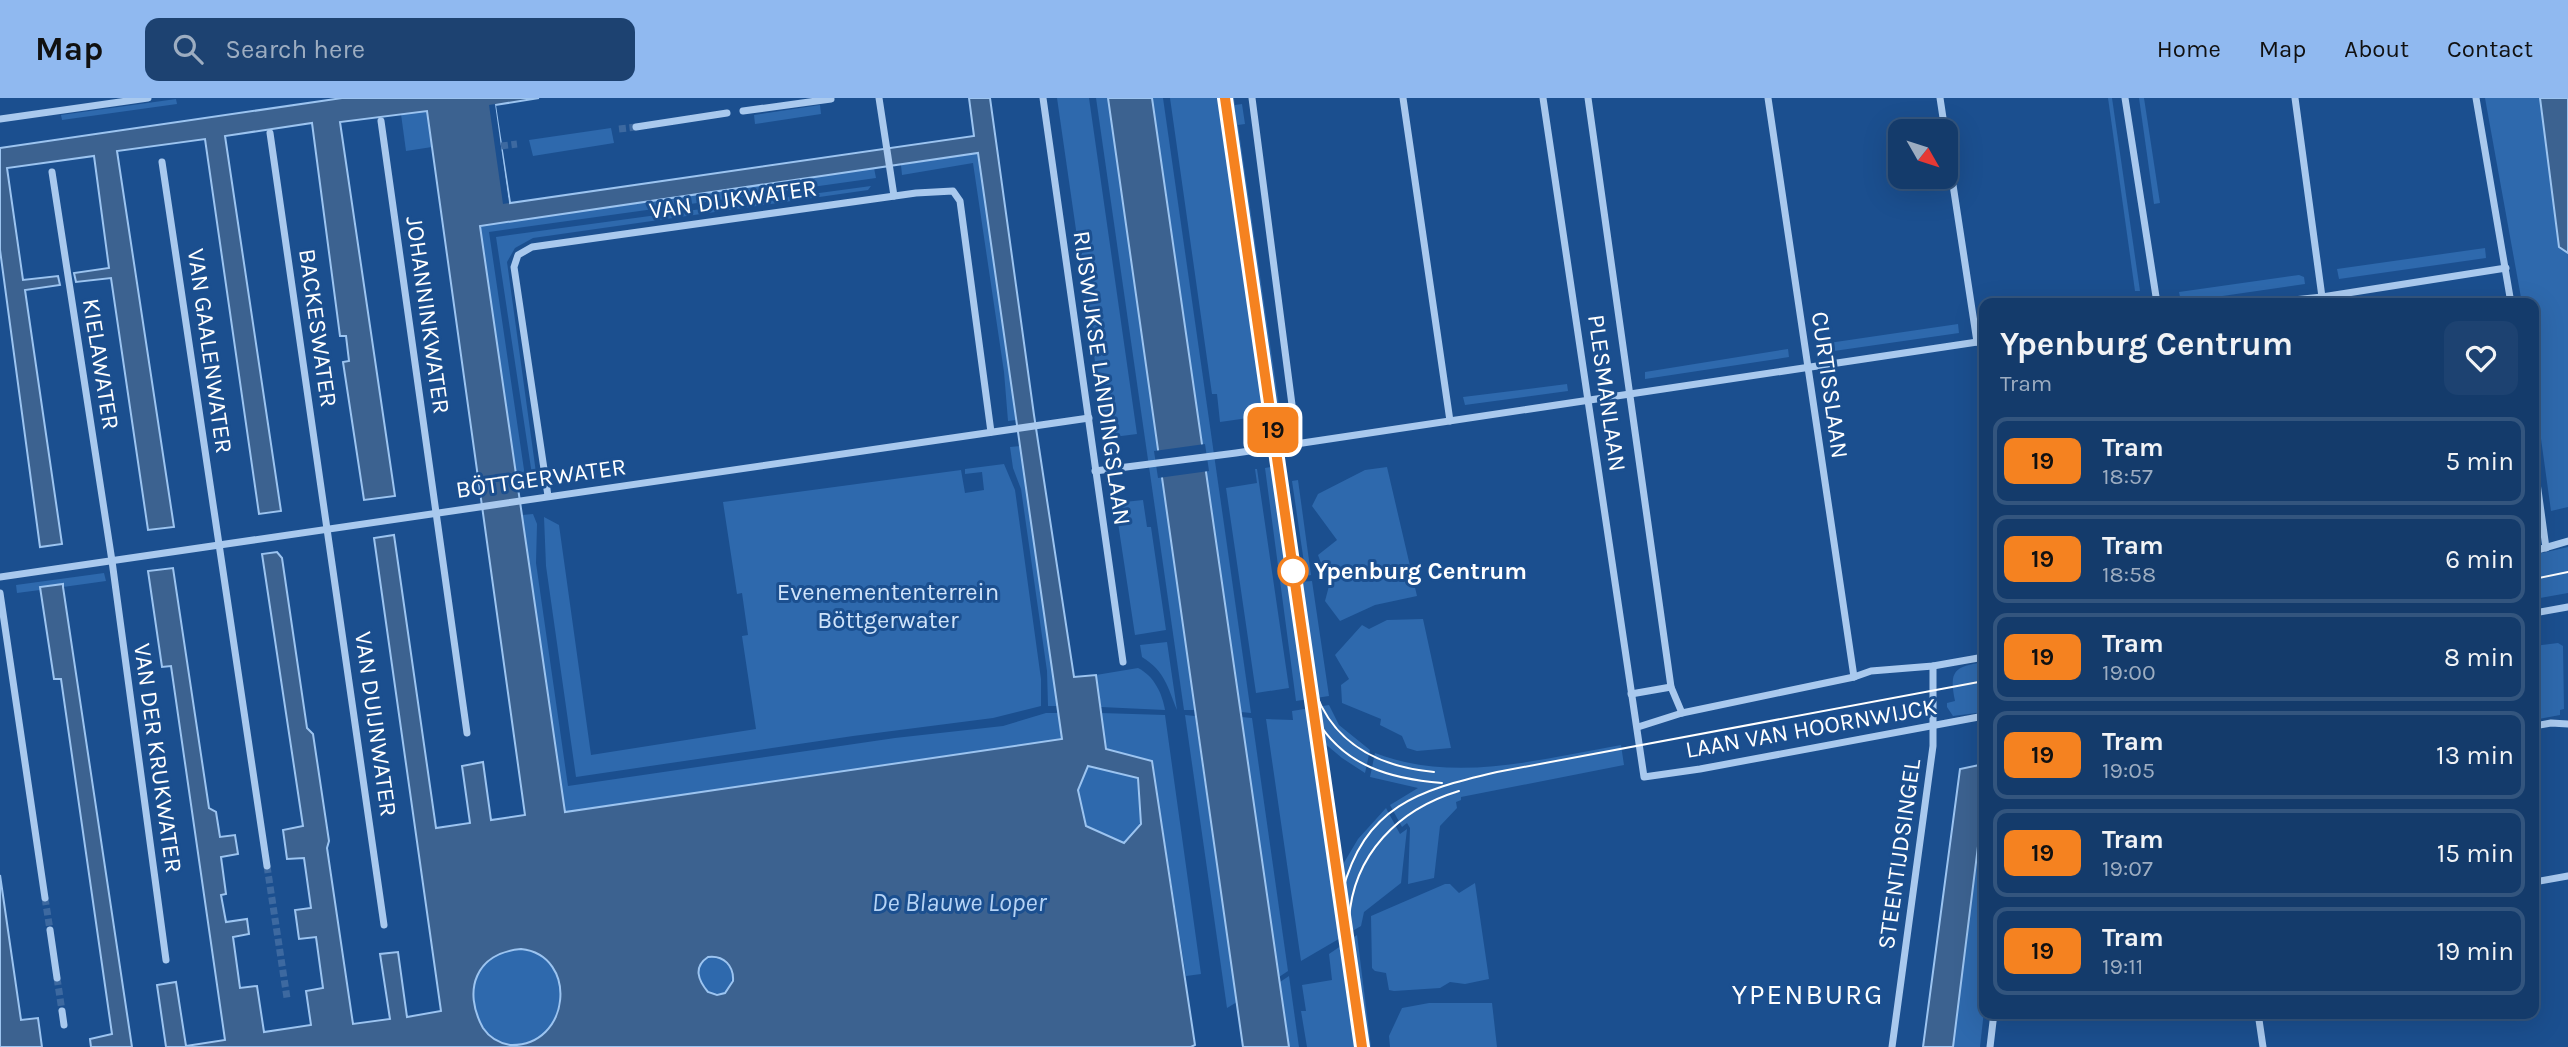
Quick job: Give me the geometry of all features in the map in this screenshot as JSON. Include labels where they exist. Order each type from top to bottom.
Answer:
[{"type":"street","points":[[0,119],[148,98]]},
{"type":"street","points":[[879,98],[894,196]]},
{"type":"street","name":"RIJSWIJKSE LANDINGSLAAN","points":[[1043,98],[1124,662]]},
{"type":"street","points":[[1252,98],[1297,443]]},
{"type":"street","points":[[1403,98],[1450,421]]},
{"type":"street","name":"PLESMANLAAN","points":[[1543,98],[1644,777]]},
{"type":"street","name":"PLESMANLAAN","points":[[1588,98],[1671,687],[1682,713]]},
{"type":"street","name":"CURTISSLAAN","points":[[1768,98],[1854,677]]},
{"type":"street","points":[[1940,98],[1943,119]]},
{"type":"street","points":[[2125,98],[2156,298]]},
{"type":"street","points":[[2295,98],[2322,297]]},
{"type":"street","points":[[2476,98],[2510,298]]},
{"type":"street","points":[[743,111],[831,99]]},
{"type":"street","points":[[636,127],[727,113]]},
{"type":"street","name":"JOHANNINKWATER","points":[[381,121],[467,733]]},
{"type":"street","name":"BACKESWATER","points":[[270,133],[329,529]]},
{"type":"street","name":"VAN GAALENWATER","points":[[162,162],[267,866]]},
{"type":"street","name":"KIELAWATER","points":[[52,172],[112,561]]},
{"type":"street","name":"VAN DIJKWATER","points":[[548,495],[514,267],[518,254],[532,247],[946,189],[955,192],[958,195],[991,432]]},
{"type":"street","points":[[1955,189],[1979,329]]},
{"type":"street","points":[[2312,298],[2506,268]]},
{"type":"street","points":[[1095,471],[1629,396],[1979,341]]},
{"type":"street","name":"BÖTTGERWATER","points":[[0,577],[1088,418]]},
{"type":"street","points":[[2539,497],[2546,548]]},
{"type":"street","name":"VAN DUIJNWATER","points":[[329,529],[384,925]]},
{"type":"street","points":[[2539,550],[2568,541]]},
{"type":"street","name":"VAN DER KRUKWATER","points":[[112,561],[166,960]]},
{"type":"street","points":[[0,593],[45,898]]},
{"type":"street","points":[[2539,612],[2568,607]]},
{"type":"street","name":"LAAN VAN HOORNWIJCK","points":[[1638,727],[1682,713],[1854,677],[1871,671],[1933,666],[1979,658]]},
{"type":"street","name":"STEENTIJDSINGEL","points":[[1892,1047],[1933,746],[1933,666]]},
{"type":"street","points":[[1631,694],[1671,687]]},
{"type":"street","name":"LAAN VAN HOORNWIJCK","points":[[1644,777],[1693,771],[1979,717]]},
{"type":"street","points":[[2539,725],[2568,724]]},
{"type":"street","points":[[2539,881],[2568,876]]},
{"type":"street","points":[[50,930],[57,978]]},
{"type":"street","points":[[61,1011],[64,1025]]},
{"type":"street","points":[[1990,1047],[1993,1019]]},
{"type":"street","points":[[2259,1019],[2263,1047]]},
{"type":"green space","points":[[1057,98],[1089,98],[1137,434],[1106,438]]},
{"type":"green space","points":[[1096,98],[1108,98],[1195,710],[1184,710]]},
{"type":"green space","points":[[1152,98],[1163,98],[1251,713],[1241,712]]},
{"type":"green space","points":[[1170,98],[1234,98],[1235,105],[1242,104],[1245,124],[1238,125],[1281,419],[1249,424],[1248,418],[1220,422],[1217,394],[1212,394]]},
{"type":"green space","points":[[2108,98],[2112,98],[2140,291],[2135,291]]},
{"type":"green space","points":[[2139,98],[2144,98],[2160,203],[2154,204]]},
{"type":"green space","points":[[2485,98],[2540,98],[2559,247],[2568,253],[2568,507],[2551,511],[2539,424],[2539,298],[2521,298]]},
{"type":"green space","points":[[176,99],[177,104],[62,120],[61,115]]},
{"type":"green space","points":[[820,105],[821,114],[755,124],[754,115]]},
{"type":"green space","points":[[427,111],[432,147],[406,151],[401,114]]},
{"type":"green space","points":[[611,128],[614,143],[533,156],[529,140]]},
{"type":"green space","points":[[978,153],[1016,420],[1008,421],[1004,372],[973,163],[902,175],[901,165]]},
{"type":"green space","points":[[874,168],[876,178],[489,232],[527,490],[518,492],[480,226]]},
{"type":"green space","points":[[871,186],[868,190],[533,238],[515,248],[507,262],[537,480],[534,488],[496,237]]},
{"type":"green space","points":[[2485,248],[2486,258],[2339,279],[2337,269]]},
{"type":"green space","points":[[2299,275],[2304,277],[2305,284],[2209,298],[2180,298],[2179,292]]},
{"type":"green space","points":[[1958,324],[1959,333],[1827,352],[1822,344]]},
{"type":"green space","points":[[1788,349],[1789,357],[1645,379],[1645,372]]},
{"type":"green space","points":[[1567,384],[1568,391],[1465,405],[1463,397]]},
{"type":"green space","points":[[1020,446],[1058,706],[1048,706],[1047,671],[1021,489],[1013,468],[1010,447]]},
{"type":"green space","name":"Evenemententerrein Böttgerwater","points":[[1004,464],[1015,490],[1041,679],[1041,706],[993,718],[576,777],[546,566],[544,517],[559,525],[591,755],[756,729],[742,636],[748,635],[742,593],[737,594],[723,502],[961,470],[965,493],[984,490],[982,472],[965,474],[965,469]]},
{"type":"green space","points":[[1282,465],[1299,582],[1312,581],[1329,696],[1296,701],[1265,468]]},
{"type":"green space","points":[[1387,467],[1417,596],[1375,605],[1340,621],[1325,601],[1329,586],[1318,555],[1337,540],[1312,506],[1318,494],[1365,470]]},
{"type":"green space","points":[[1255,469],[1289,688],[1256,693],[1226,488],[1257,483]]},
{"type":"green space","points":[[1298,480],[1311,575],[1306,576],[1292,481]]},
{"type":"green space","points":[[1143,500],[1147,527],[1151,527],[1166,630],[1135,635],[1115,503]]},
{"type":"green space","points":[[533,514],[537,524],[536,563],[568,786],[895,738],[1003,726],[1046,713],[1059,713],[1062,740],[565,812],[522,515]]},
{"type":"green space","points":[[2568,547],[2568,593],[2539,598],[2539,554]]},
{"type":"green space","points":[[104,573],[106,581],[63,587],[62,584],[17,593],[16,585]]},
{"type":"green space","points":[[1423,619],[1451,748],[1417,751],[1407,748],[1402,736],[1380,725],[1381,719],[1342,703],[1341,685],[1349,679],[1335,655],[1362,625],[1369,629],[1387,620]]},
{"type":"green space","points":[[1167,642],[1177,710],[1161,674],[1142,657],[1140,645]]},
{"type":"green space","points":[[2558,643],[2563,646],[2564,709],[2560,710],[2560,715],[2539,719],[2539,645]]},
{"type":"green space","points":[[1979,663],[1979,713],[1953,716],[1947,703],[1955,701],[1954,676],[1960,668]]},
{"type":"green space","points":[[1138,668],[1149,676],[1156,686],[1165,710],[1101,707],[1096,675]]},
{"type":"green space","points":[[1329,705],[1339,725],[1370,750],[1365,773],[1323,742],[1342,866],[1358,839],[1386,808],[1400,834],[1407,829],[1401,883],[1364,912],[1361,926],[1301,961],[1266,719],[1293,720],[1292,711]]},
{"type":"green space","points":[[1101,713],[1165,715],[1201,974],[1186,976],[1152,761],[1106,749]]},
{"type":"green space","points":[[1185,715],[1195,716],[1237,1002],[1227,1008]]},
{"type":"green space","points":[[1241,717],[1252,718],[1288,971],[1279,977]]},
{"type":"green space","points":[[1621,745],[1624,765],[1461,797],[1461,800],[1456,802],[1457,808],[1440,826],[1434,878],[1408,884],[1410,828],[1407,823],[1402,827],[1390,805],[1418,788],[1370,777],[1375,753],[1436,767],[1467,768],[1529,762]]},
{"type":"green space","points":[[1088,766],[1138,778],[1141,824],[1123,843],[1086,827],[1078,790]]},
{"type":"green space","points":[[1979,838],[1979,1019],[1983,1019],[1980,1047],[1953,1047]]},
{"type":"green space","points":[[1475,883],[1489,979],[1465,984],[1450,982],[1440,988],[1389,990],[1386,973],[1372,968],[1371,916],[1445,884],[1450,884],[1459,893]]},
{"type":"green space","points":[[1357,935],[1371,1047],[1307,1047],[1301,1011],[1306,1011],[1302,985],[1332,980],[1329,954]]},
{"type":"green space","points":[[521,949],[540,955],[552,967],[559,983],[560,1000],[556,1017],[546,1032],[530,1042],[510,1045],[495,1039],[483,1028],[477,1014],[474,987],[477,976],[493,958]]},
{"type":"green space","points":[[708,957],[722,960],[730,968],[732,980],[725,993],[711,994],[700,980],[700,966]]},
{"type":"green space","points":[[1289,976],[1299,1047],[1289,1047],[1280,982]]},
{"type":"green space","points":[[1429,1003],[1492,1003],[1497,1047],[1390,1047],[1389,1036],[1402,1008]]},
{"type":"water","name":"De Blauwe Loper","points":[[342,98],[539,98],[495,105],[510,203],[974,136],[969,98],[990,98],[1074,677],[1096,675],[1106,749],[1152,761],[1195,1045],[166,1047],[157,985],[176,982],[186,1046],[225,1040],[171,666],[162,667],[148,571],[173,568],[209,808],[216,812],[220,837],[235,835],[238,854],[221,857],[226,894],[221,895],[226,922],[247,919],[249,934],[233,937],[240,988],[257,986],[264,1032],[311,1025],[306,991],[323,988],[316,937],[299,939],[295,910],[311,908],[304,858],[287,859],[283,830],[303,826],[262,554],[277,552],[282,558],[307,728],[313,734],[353,1024],[390,1019],[380,954],[398,952],[407,1017],[441,1011],[374,538],[394,535],[436,828],[470,823],[462,766],[483,762],[491,820],[525,815],[427,111],[340,122],[395,496],[364,500],[343,362],[349,361],[346,336],[340,336],[312,123],[225,136],[281,511],[259,514],[205,139],[117,151],[174,527],[148,530],[111,278],[76,282],[74,273],[109,268],[94,156],[7,168],[23,280],[58,276],[60,285],[25,290],[62,544],[40,547],[0,250],[0,148]],"holes":[[[978,153],[1062,739],[565,812],[480,226]],[[1088,766],[1138,778],[1141,824],[1124,843],[1086,826],[1078,790]],[[521,949],[540,955],[552,967],[559,983],[560,1000],[556,1017],[546,1032],[530,1042],[510,1045],[502,1043],[485,1031],[477,1014],[474,1000],[477,976],[493,958]],[[714,957],[730,966],[733,981],[725,993],[717,995],[708,992],[699,974],[703,961]]]},
{"type":"water","points":[[1108,98],[1152,98],[1289,1047],[1243,1047]]},
{"type":"water","points":[[2540,98],[2568,98],[2568,253],[2559,247]]},
{"type":"water","points":[[63,584],[132,1047],[91,1047],[90,1039],[112,1034],[61,679],[54,679],[40,587]]},
{"type":"water","points":[[1979,765],[1979,838],[1953,1047],[1923,1047],[1960,769]]},
{"type":"water","points":[[0,875],[21,1020],[38,1018],[42,1047],[0,1047]]},
{"type":"pier","points":[[495,104],[509,203],[503,204],[489,105]]},
{"type":"pier","points":[[1205,444],[1209,471],[1158,478],[1154,451]]},
{"type":"tunnel","points":[[619,129],[636,127]]},
{"type":"tunnel","points":[[501,146],[517,144]]},
{"type":"tunnel","points":[[267,866],[287,998]]},
{"type":"tunnel","points":[[45,898],[50,930]]},
{"type":"tunnel","points":[[57,978],[62,1011]]},
{"type":"tram line","points":[[1225,98],[1362,1047]]},
{"type":"tram line","name":"19","points":[[1225,98],[1362,1047]]},
{"type":"tram line","points":[[2539,578],[2568,572]]},
{"type":"tram line","points":[[1342,893],[1352,864],[1365,840],[1380,821],[1419,795],[1443,786],[1497,772],[1979,682]]},
{"type":"tram line","points":[[1316,694],[1335,727],[1363,751],[1396,765],[1434,772]]},
{"type":"tram line","points":[[1317,720],[1341,749],[1370,767],[1405,778],[1442,783]]},
{"type":"tram line","points":[[1349,920],[1352,896],[1359,875],[1383,838],[1417,809],[1459,791]]},
{"type":"place","name":"Ypenburg Centrum","points":[[1293,571]]},
{"type":"district","name":"YPENBURG","points":[[1808,994]]}]
